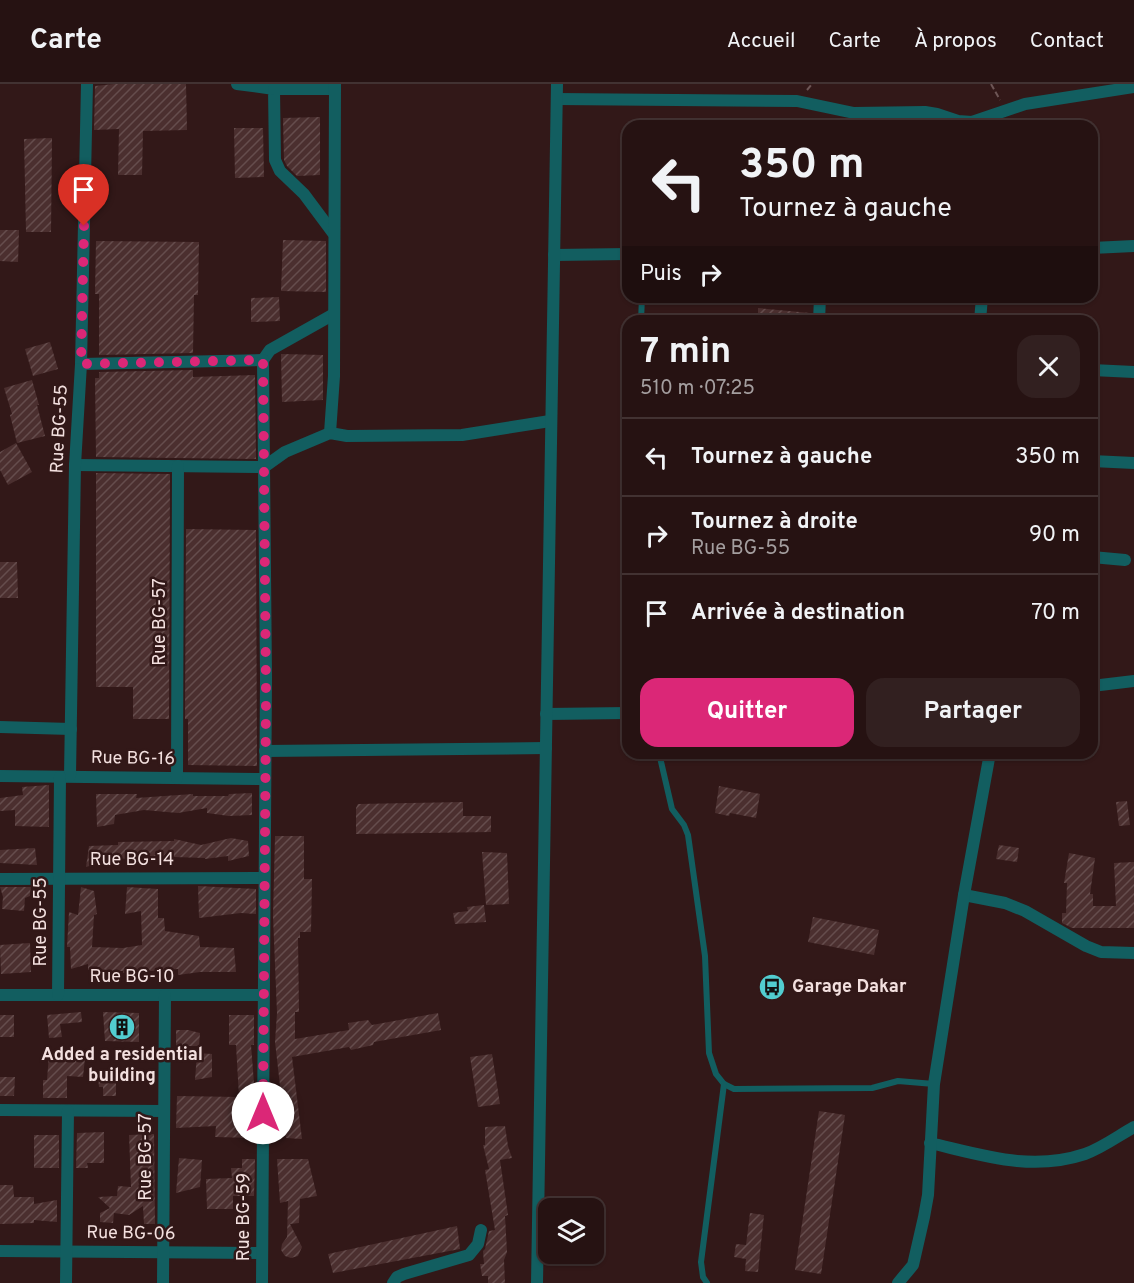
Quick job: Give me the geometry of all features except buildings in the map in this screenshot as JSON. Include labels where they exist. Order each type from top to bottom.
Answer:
[{"type":"street","points":[[237,84],[274,89],[335,87],[334,376],[330,433]]},
{"type":"street","points":[[537,1283],[557,84]]},
{"type":"street","name":"Rue BG-55","points":[[58,995],[59,879],[65,776],[71,729],[75,465],[81,364],[88,85]]},
{"type":"street","points":[[978,120],[1025,104],[1134,87]]},
{"type":"street","points":[[274,89],[275,160],[280,171],[304,194],[333,233]]},
{"type":"street","points":[[556,99],[796,100],[854,113],[925,112],[948,120]]},
{"type":"street","points":[[1098,248],[1134,246]]},
{"type":"street","points":[[554,255],[622,254]]},
{"type":"street","points":[[81,364],[263,360],[270,350],[334,314]]},
{"type":"street","name":"Rue BG-59","points":[[262,1283],[265,779],[263,360]]},
{"type":"street","points":[[1098,370],[1134,372]]},
{"type":"street","points":[[75,465],[264,467],[285,452],[330,433],[347,436],[462,435],[550,421]]},
{"type":"street","points":[[1098,461],[1134,464]]},
{"type":"street","name":"Rue BG-57","points":[[177,778],[178,466]]},
{"type":"street","points":[[1098,557],[1125,560]]},
{"type":"street","points":[[1098,685],[1134,681]]},
{"type":"street","points":[[546,714],[622,713]]},
{"type":"street","points":[[0,727],[71,729]]},
{"type":"street","points":[[265,752],[546,748]]},
{"type":"street","points":[[900,1282],[913,1265],[928,1195],[934,1084],[964,895],[989,759]]},
{"type":"street","name":"Rue BG-16","points":[[0,776],[265,779]]},
{"type":"street","name":"Rue BG-14","points":[[0,879],[264,878]]},
{"type":"street","points":[[964,895],[1005,903],[1025,911],[1086,946],[1101,952],[1134,953]]},
{"type":"street","name":"Rue BG-10","points":[[0,995],[264,995]]},
{"type":"street","name":"Rue BG-57","points":[[163,1283],[165,995]]},
{"type":"street","points":[[0,1110],[164,1111]]},
{"type":"street","points":[[66,1283],[68,1111]]},
{"type":"street","points":[[930,1143],[1028,1163],[1085,1154],[1134,1127]]},
{"type":"street","points":[[393,1283],[397,1277],[404,1274],[469,1255],[478,1244],[481,1230]]},
{"type":"street","name":"Rue BG-06","points":[[0,1251],[262,1253]]},
{"type":"lane","points":[[660,759],[672,809],[684,825],[688,835],[705,956],[709,1053],[716,1074],[724,1084],[734,1089],[872,1088],[898,1081],[934,1084]]},
{"type":"lane","points":[[707,1283],[703,1277],[701,1262],[724,1084]]},
{"type":"path","points":[[991,84],[1006,110]]},
{"type":"place","name":"Garage Dakar","points":[[772,987]]},
{"type":"place","name":"Added a residential building","points":[[122,1027]]},
{"type":"route","points":[[84,226],[81,364],[263,360],[266,696],[263,1113]]}]
